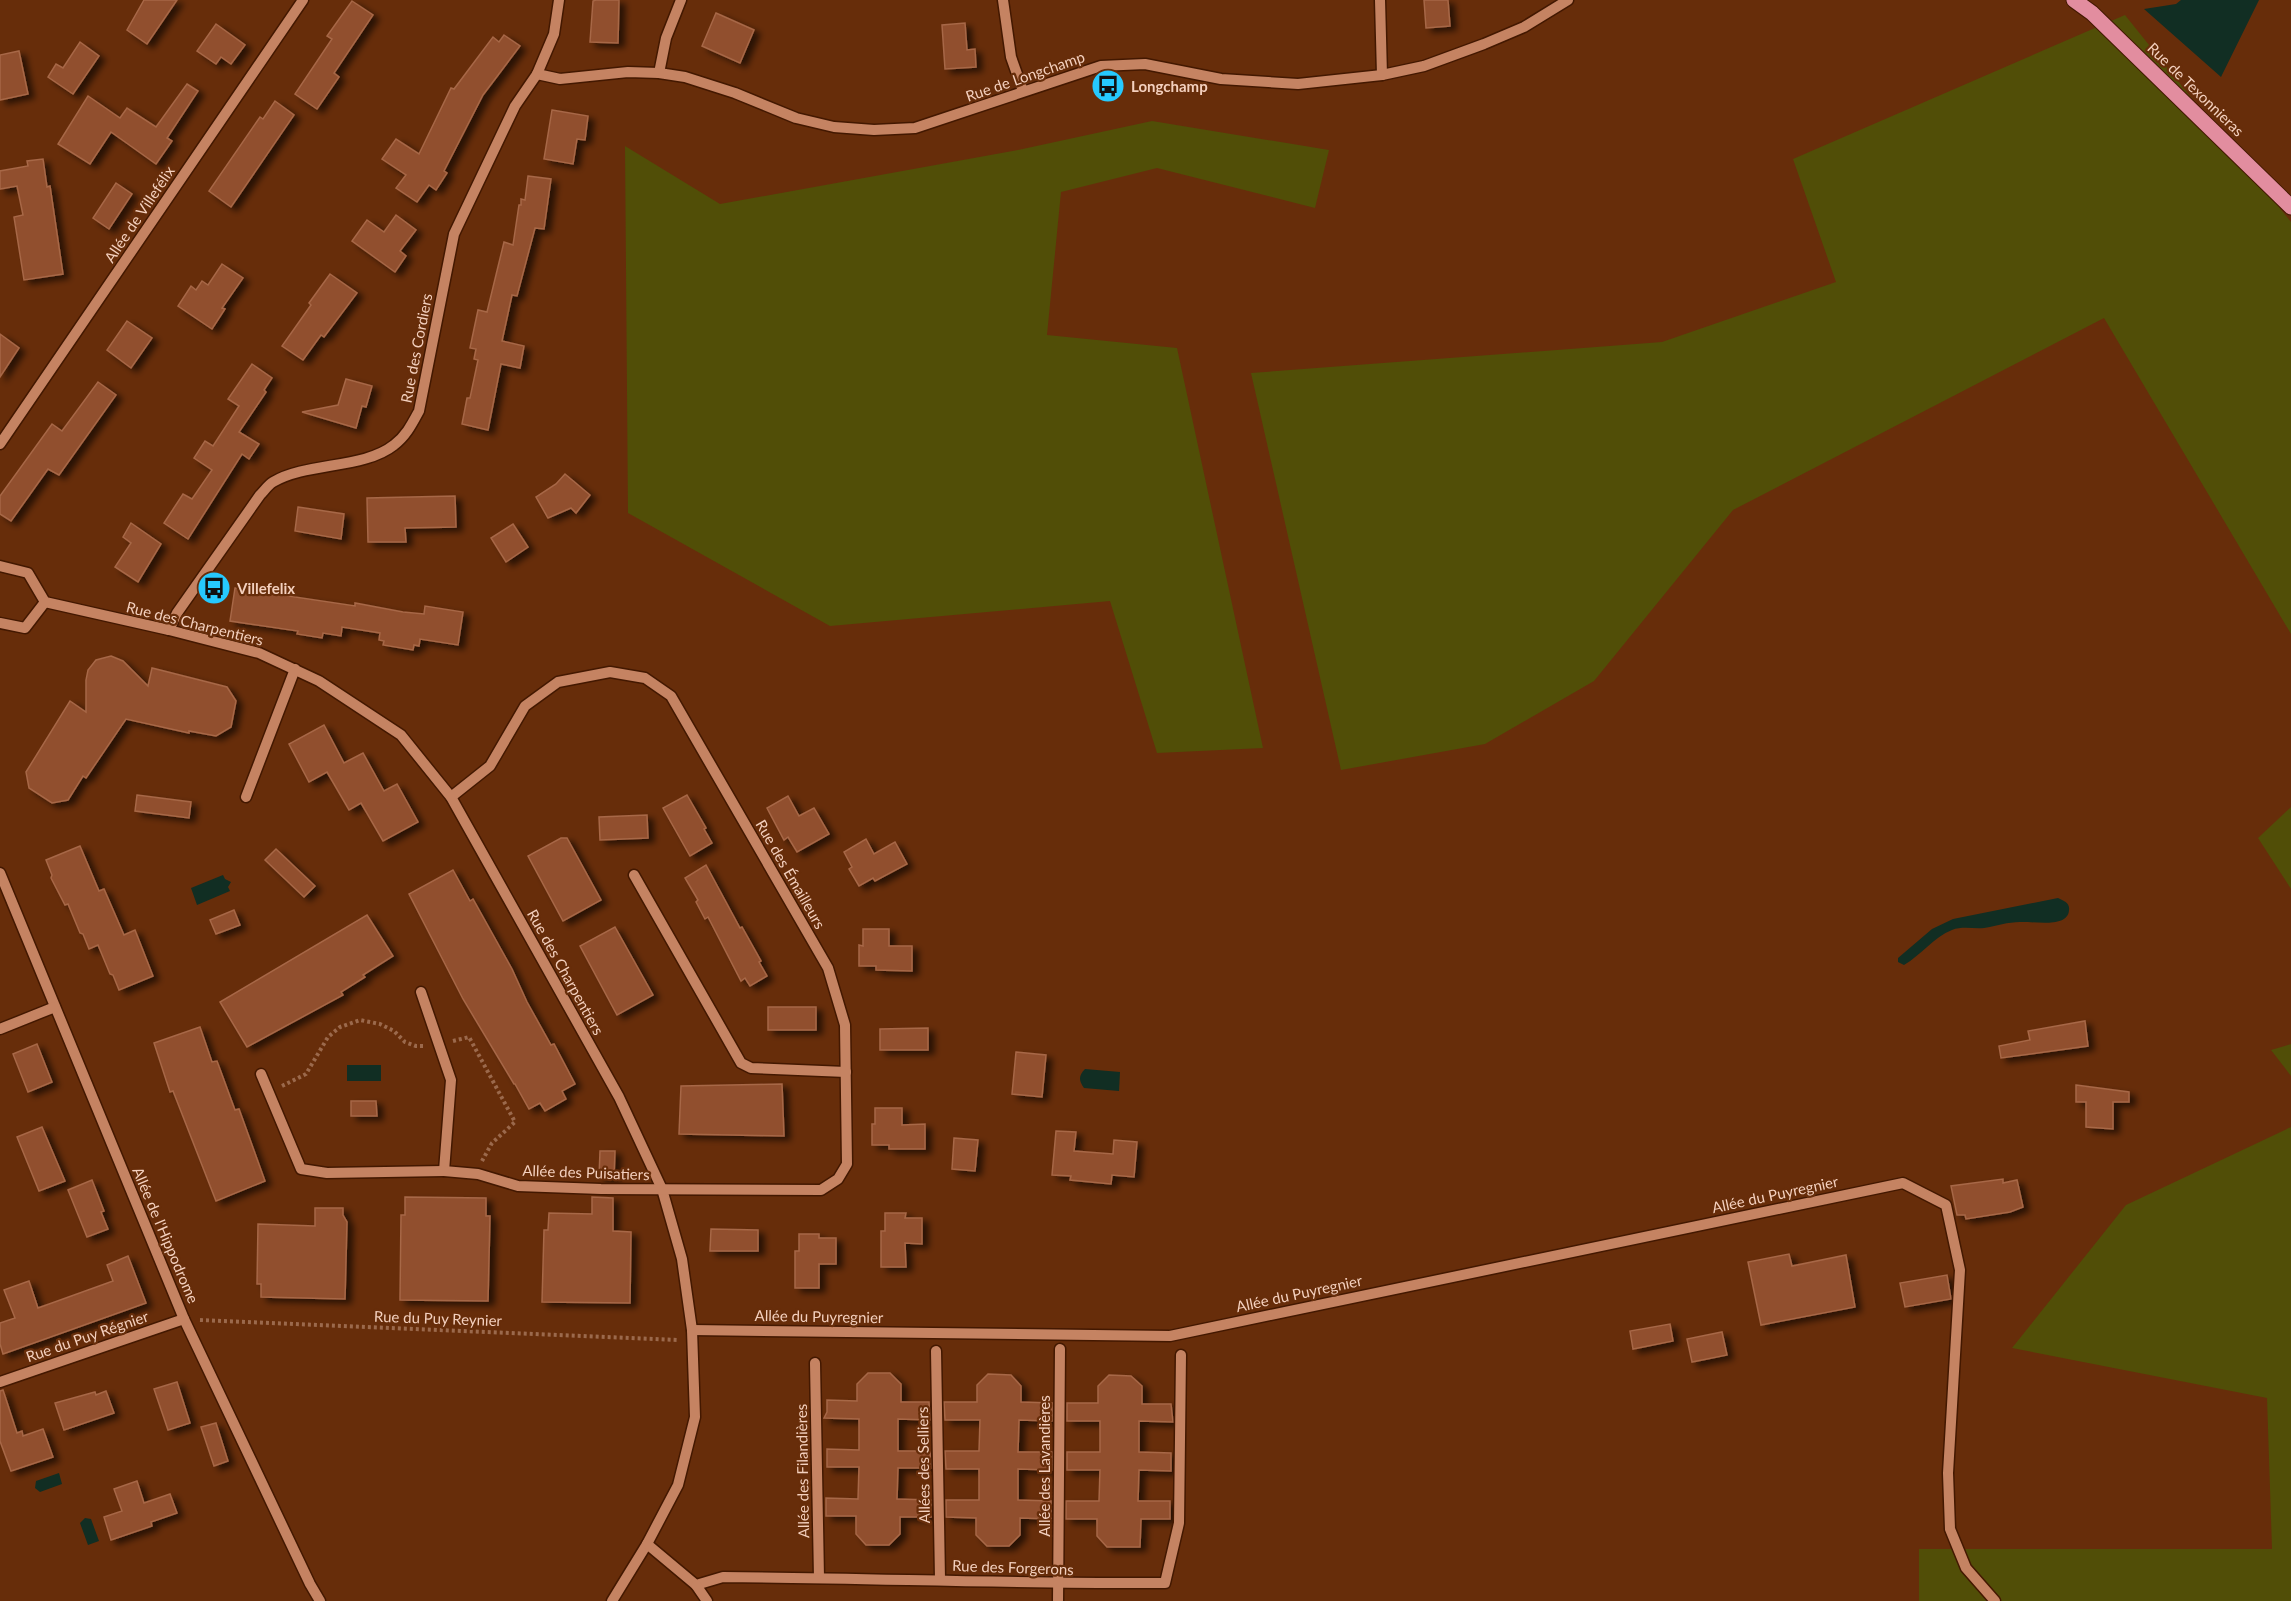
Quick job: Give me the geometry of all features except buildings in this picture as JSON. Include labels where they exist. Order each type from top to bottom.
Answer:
[{"type":"main road","name":"Rue de Texonnieras","points":[[2074,0],[2092,13],[2291,207]]},
{"type":"street","name":"Allée de Villefélix","points":[[0,444],[303,0]]},
{"type":"street","name":"Rue des Cordiers","points":[[170,630],[183,605],[260,495],[272,482],[293,474],[373,456],[393,446],[407,432],[419,411],[454,234],[515,106],[537,74],[554,34],[559,0]]},
{"type":"street","points":[[659,73],[666,38],[681,0]]},
{"type":"street","points":[[1003,0],[1011,57],[1023,91]]},
{"type":"street","points":[[1380,0],[1382,75]]},
{"type":"street","name":"Rue de Longchamp","points":[[537,74],[560,79],[628,72],[659,73],[685,77],[735,93],[796,118],[834,127],[874,130],[915,128],[1101,66],[1145,64],[1221,79],[1298,84],[1382,75],[1424,66],[1484,44],[1524,27],[1568,0]]},
{"type":"street","points":[[0,566],[28,573],[45,602],[25,628],[0,623]]},
{"type":"street","name":"Rue des Charpentiers","points":[[45,602],[170,630],[258,653],[295,669],[319,681],[401,735],[451,797],[619,1097],[662,1188],[682,1259],[691,1335],[695,1417],[678,1485],[647,1544],[612,1601]]},
{"type":"street","points":[[246,797],[295,669]]},
{"type":"street","name":"Rue des Émailleurs","points":[[451,797],[490,766],[525,706],[558,682],[610,672],[645,678],[671,696],[828,968],[845,1025],[847,1164],[838,1179],[821,1190],[662,1188]]},
{"type":"street","name":"Allée de l'Hippodrome","points":[[0,873],[184,1319],[320,1601]]},
{"type":"street","points":[[634,875],[741,1063],[751,1068],[846,1072]]},
{"type":"street","points":[[421,992],[451,1080],[444,1171]]},
{"type":"street","points":[[0,1029],[55,1007]]},
{"type":"street","points":[[261,1074],[268,1092]]},
{"type":"street","name":"Allée des Puisatiers","points":[[268,1092],[301,1169],[327,1173],[444,1171],[478,1174],[518,1186],[601,1189],[662,1188]]},
{"type":"street","name":"Allée du Puyregnier","points":[[691,1335],[1170,1336],[1903,1183],[1946,1205],[1960,1270],[1948,1473],[1950,1529],[1966,1568],[1995,1601]]},
{"type":"street","name":"Rue du Puy Régnier","points":[[0,1382],[184,1319]]},
{"type":"street","name":"Allée des Lavandières","points":[[1058,1601],[1060,1349]]},
{"type":"street","name":"Allées des Selliers","points":[[936,1351],[940,1579]]},
{"type":"street","name":"Rue des Forgerons","points":[[696,1585],[723,1577],[940,1579],[1059,1584],[1165,1583],[1179,1523],[1180,1355]]},
{"type":"street","name":"Allée des Filandières","points":[[815,1363],[819,1578]]},
{"type":"street","points":[[647,1544],[696,1585],[707,1601]]},
{"type":"path","points":[[268,1092],[306,1074],[328,1037],[340,1027],[360,1020],[394,1030],[405,1042],[416,1046],[439,1045],[469,1037],[515,1122],[492,1143],[482,1159],[478,1174]]},
{"type":"path","name":"Rue du Puy Reynier","points":[[184,1319],[691,1335]]},
{"type":"shaded area","points":[[2181,0],[2259,0],[2221,77],[2144,9],[2176,4]]},
{"type":"shaded area","points":[[2125,15],[2291,222],[2291,634],[2104,318],[1733,510],[1594,681],[1485,744],[1341,770],[1251,373],[1662,342],[1836,282],[1793,159]]},
{"type":"shaded area","points":[[1152,121],[1329,150],[1315,208],[1157,168],[1061,192],[1047,335],[1177,348],[1263,748],[1157,753],[1110,601],[830,626],[628,513],[625,146],[720,204],[1018,150]]},
{"type":"shaded area","points":[[2291,807],[2291,889],[2258,838]]},
{"type":"shaded area","points":[[223,875],[231,882],[228,887],[230,891],[197,905],[191,888]]},
{"type":"shaded area","points":[[2058,898],[2069,906],[2067,916],[2063,920],[2049,923],[2016,922],[1984,928],[1956,929],[1939,937],[1904,965],[1898,962],[1898,958],[1932,929],[1953,919]]},
{"type":"shaded area","points":[[2291,1044],[2291,1076],[2271,1050]]},
{"type":"shaded area","points":[[347,1065],[381,1065],[381,1081],[347,1081]]},
{"type":"shaded area","points":[[1085,1069],[1120,1072],[1119,1091],[1084,1088],[1080,1079]]},
{"type":"shaded area","points":[[2291,1127],[2291,1601],[1919,1601],[1919,1549],[2272,1549],[2267,1398],[2012,1348],[2126,1205]]},
{"type":"shaded area","points":[[59,1473],[62,1484],[40,1492],[35,1488],[36,1481]]},
{"type":"shaded area","points":[[85,1518],[91,1519],[99,1541],[88,1545],[80,1523]]},
{"type":"place","name":"Longchamp","points":[[1108,86]]},
{"type":"place","name":"Villefelix","points":[[214,588]]}]
